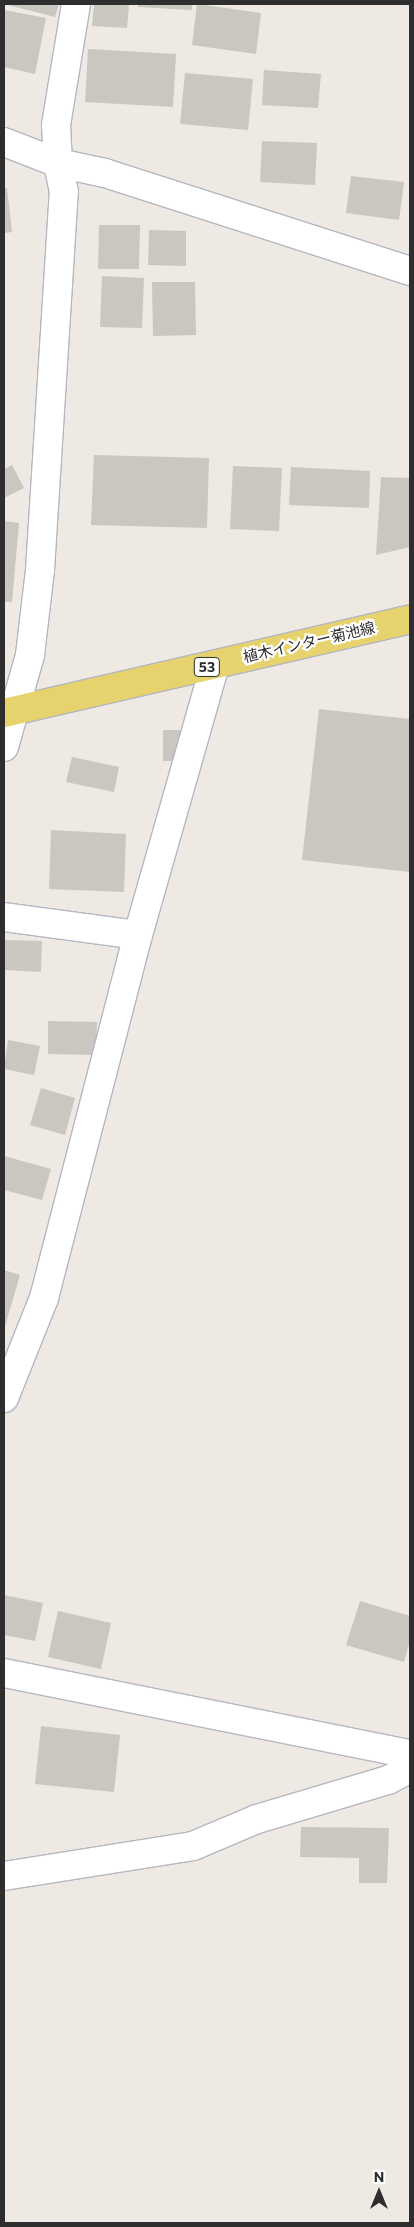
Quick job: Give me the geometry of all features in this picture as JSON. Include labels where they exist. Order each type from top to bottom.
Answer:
[{"type":"main road","name":"植木インター菊池線","points":[[10,712],[410,619]]},
{"type":"street","points":[[4,747],[10,712],[30,655],[40,570],[64,192],[58,163],[56,125],[76,4]]},
{"type":"street","points":[[4,142],[58,163],[105,172],[410,271]]},
{"type":"street","points":[[4,1398],[44,1298],[138,935],[215,665]]},
{"type":"street","points":[[4,917],[138,935]]},
{"type":"street","points":[[4,1673],[410,1754]]},
{"type":"street","points":[[4,1876],[193,1846],[257,1819],[388,1780],[410,1769]]},
{"type":"building","points":[[4,4],[59,4],[55,17]]},
{"type":"building","points":[[94,4],[129,4],[127,28],[92,26]]},
{"type":"building","points":[[138,4],[192,4],[192,10],[138,7]]},
{"type":"building","points":[[197,4],[261,13],[256,54],[192,45]]},
{"type":"building","points":[[4,10],[46,18],[35,74],[4,67]]},
{"type":"building","points":[[88,49],[176,54],[173,107],[85,102]]},
{"type":"building","points":[[264,70],[321,74],[318,108],[262,105]]},
{"type":"building","points":[[185,73],[253,79],[248,130],[180,124]]},
{"type":"building","points":[[262,141],[317,143],[315,185],[260,182]]},
{"type":"building","points":[[351,176],[404,182],[399,220],[346,213]]},
{"type":"building","points":[[4,188],[7,188],[12,232],[4,233]]},
{"type":"building","points":[[99,225],[140,225],[139,269],[98,269]]},
{"type":"building","points":[[149,230],[186,231],[186,266],[148,265]]},
{"type":"building","points":[[102,276],[144,278],[142,328],[100,327]]},
{"type":"building","points":[[152,282],[195,282],[196,335],[153,336]]},
{"type":"building","points":[[94,455],[209,458],[207,528],[91,525]]},
{"type":"building","points":[[12,465],[24,488],[4,498],[4,469]]},
{"type":"building","points":[[233,466],[282,468],[279,531],[230,529]]},
{"type":"building","points":[[291,467],[370,471],[369,508],[289,505]]},
{"type":"building","points":[[381,477],[410,478],[410,547],[376,555]]},
{"type":"building","points":[[4,521],[19,523],[12,602],[4,602]]},
{"type":"building","points":[[319,709],[410,719],[410,872],[302,860]]},
{"type":"building","points":[[163,730],[184,730],[184,761],[163,761]]},
{"type":"building","points":[[72,757],[119,767],[114,792],[66,782]]},
{"type":"building","points":[[51,830],[126,834],[124,892],[49,889]]},
{"type":"building","points":[[4,940],[42,941],[41,972],[4,970]]},
{"type":"building","points":[[48,1021],[97,1022],[96,1055],[48,1054]]},
{"type":"building","points":[[8,1040],[40,1046],[34,1075],[4,1069]]},
{"type":"building","points":[[41,1088],[75,1098],[65,1135],[30,1125]]},
{"type":"building","points":[[4,1156],[51,1169],[42,1200],[4,1190]]},
{"type":"building","points":[[4,1270],[20,1275],[4,1330]]},
{"type":"building","points":[[4,1595],[43,1603],[35,1641],[4,1635]]},
{"type":"building","points":[[360,1601],[410,1616],[410,1641],[404,1662],[346,1645]]},
{"type":"building","points":[[58,1611],[111,1623],[101,1669],[48,1657]]},
{"type":"building","points":[[41,1726],[120,1735],[114,1792],[35,1784]]},
{"type":"building","points":[[301,1827],[389,1828],[387,1883],[359,1883],[359,1858],[300,1857]]}]
